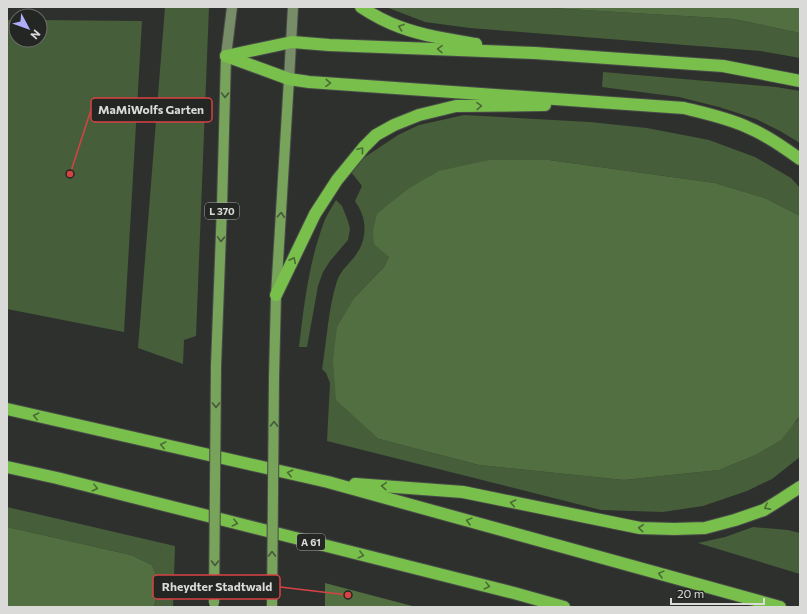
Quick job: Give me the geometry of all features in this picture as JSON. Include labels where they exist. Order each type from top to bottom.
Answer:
[{"type":"highway","points":[[361,7],[376,17],[400,27],[437,38],[535,53]]},
{"type":"highway","points":[[226,56],[292,42],[329,45],[535,53],[723,66],[800,81]]},
{"type":"highway","points":[[226,56],[289,79],[309,82],[684,108],[720,117],[746,126],[779,144],[800,159]]},
{"type":"highway","points":[[276,295],[315,214],[337,180],[364,147],[376,135],[394,125],[419,115],[456,106],[630,104]]},
{"type":"highway","points":[[7,410],[328,482],[780,607]]},
{"type":"highway","name":"A 61","points":[[7,467],[57,478],[506,591],[564,607]]},
{"type":"highway","points":[[7,474],[57,478]]},
{"type":"highway","points":[[328,482],[463,492],[633,527],[674,529],[705,528],[735,520],[764,510],[800,487]]},
{"type":"main road","name":"L 370","points":[[214,606],[216,366],[226,56],[232,7]]},
{"type":"main road","points":[[272,607],[276,295],[293,7]]},
{"type":"green space","points":[[165,7],[209,7],[196,336],[184,340],[183,364],[138,348]]},
{"type":"green space","points":[[386,7],[534,7],[734,19],[800,33],[800,58],[761,51],[470,28],[425,22]]},
{"type":"green space","points":[[534,7],[800,7],[800,33],[734,19]]},
{"type":"green space","points":[[7,20],[8,48],[48,48],[48,20],[142,21],[124,332],[7,309]]},
{"type":"green space","points":[[603,72],[776,87],[800,91],[800,143],[756,119],[719,107],[679,97],[602,87]]},
{"type":"green space","points":[[464,115],[590,122],[647,128],[709,140],[755,157],[791,178],[800,188],[800,216],[765,198],[715,183],[549,160],[489,160],[406,190],[393,201],[389,257],[384,267],[355,297],[379,439],[479,465],[624,480],[719,470],[751,457],[797,421],[800,416],[800,457],[772,479],[747,491],[703,506],[663,512],[601,510],[327,441],[330,383],[326,373],[322,369],[332,302],[337,281],[360,249],[364,233],[363,217],[355,201],[362,186],[351,172],[362,159],[398,135],[419,125]]},
{"type":"green space","points":[[489,160],[549,160],[715,183],[765,198],[800,216],[800,416],[781,440],[751,457],[719,470],[624,480],[479,465],[379,439],[336,400],[333,360],[337,327],[355,297],[384,267],[389,257],[374,244],[373,231],[377,214],[406,190],[439,171]]},
{"type":"green space","points":[[336,200],[342,206],[348,221],[350,229],[348,240],[330,261],[323,272],[318,286],[307,347],[299,347],[305,299],[314,252],[325,219]]},
{"type":"green space","points":[[7,507],[175,546],[173,607],[154,607],[159,582],[152,565],[131,555],[7,527]]},
{"type":"green space","points":[[7,527],[131,555],[152,565],[159,582],[154,607],[7,607]]},
{"type":"green space","points":[[753,527],[788,530],[800,533],[800,574],[698,543],[725,537]]},
{"type":"green space","points":[[325,583],[416,607],[325,607]]},
{"type":"place","name":"MaMiWolfs Garten","points":[[70,174]]},
{"type":"place","name":"Rheydter Stadtwald","points":[[348,595]]}]
